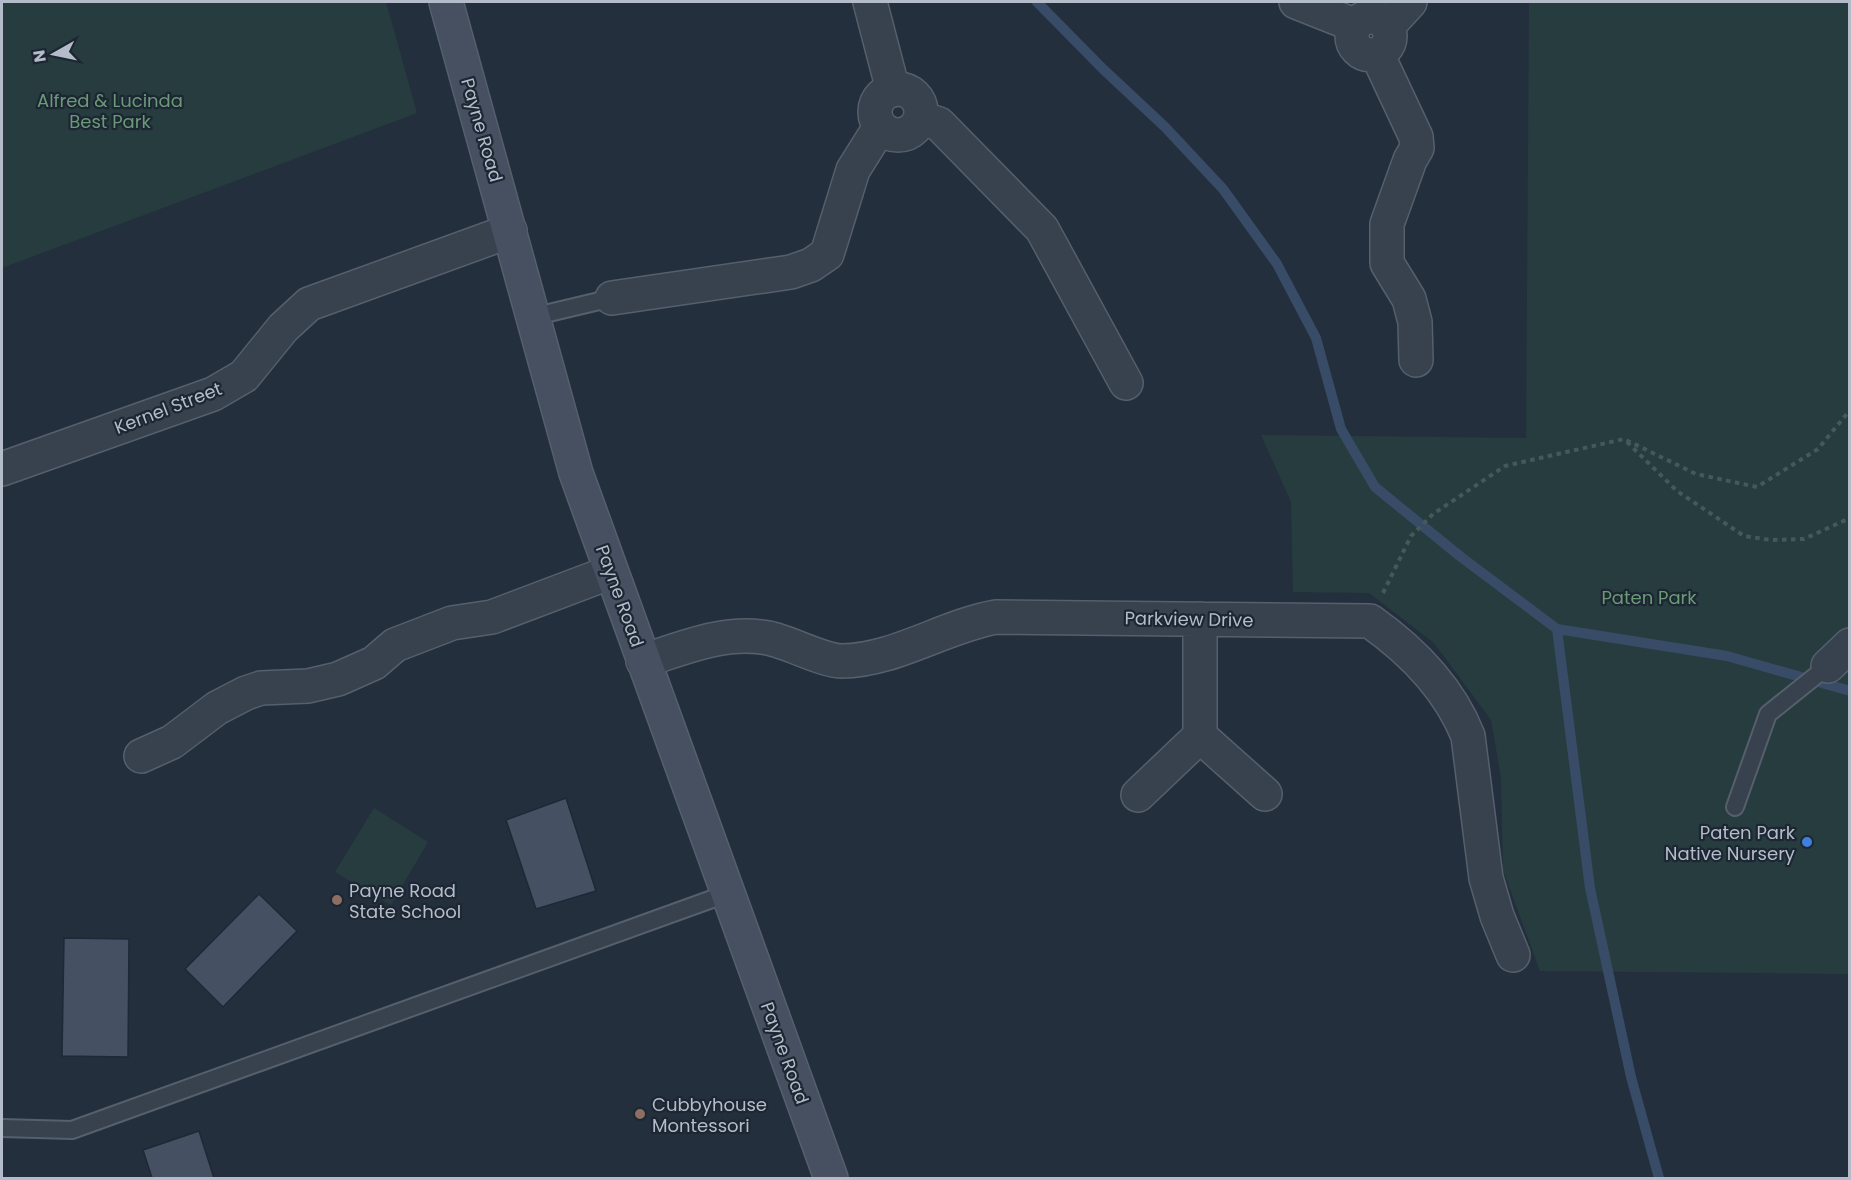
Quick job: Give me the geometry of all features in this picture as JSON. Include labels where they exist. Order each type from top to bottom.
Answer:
[{"type":"main road","name":"Payne Road","points":[[446,2],[576,473],[726,894],[831,1179]]},
{"type":"street","points":[[870,2],[893,90]]},
{"type":"street","points":[[1296,2],[1354,25],[1359,20],[1371,16],[1383,21],[1382,40],[1416,136],[1417,148],[1410,160],[1387,224],[1388,262],[1409,299],[1415,322],[1416,360]]},
{"type":"street","points":[[1382,40],[1410,2]]},
{"type":"street","points":[[893,90],[908,91],[919,102],[921,118],[918,125],[907,134],[892,135],[880,127],[876,121],[876,105],[885,93],[893,90]]},
{"type":"street","points":[[921,118],[939,124],[1042,230],[1126,383]]},
{"type":"street","points":[[612,298],[791,272],[811,266],[827,254],[853,170],[880,127]]},
{"type":"street","name":"Kernel Street","points":[[2,469],[213,394],[244,376],[283,328],[309,304],[510,231]]},
{"type":"street","points":[[141,756],[172,742],[218,708],[246,693],[261,688],[309,686],[331,681],[359,671],[395,645],[442,627],[492,617],[611,572]]},
{"type":"street","name":"Parkview Drive","points":[[643,662],[694,644],[726,637],[767,638],[840,661],[871,658],[971,622],[996,617],[1370,621]]},
{"type":"street","points":[[1138,795],[1200,736],[1200,619]]},
{"type":"street","points":[[1370,621],[1399,642],[1423,666],[1463,724],[1468,736],[1486,878],[1497,916],[1513,955]]},
{"type":"street","points":[[1200,736],[1265,794]]},
{"type":"lane","points":[[532,317],[612,298]]},
{"type":"lane","points":[[1735,807],[1768,714],[1839,656]]},
{"type":"lane","points":[[2,1128],[72,1130],[726,894]]},
{"type":"path","points":[[1370,621],[1411,536],[1433,514],[1505,466],[1624,439],[1696,474],[1757,487],[1818,449],[1850,410]]},
{"type":"path","points":[[1624,439],[1677,491],[1743,536],[1804,539],[1850,518]]},
{"type":"green space","name":"Alfred & Lucinda Best Park","points":[[2,2],[386,2],[417,113],[2,268]]},
{"type":"green space","name":"Paten Park","points":[[1529,2],[1849,2],[1849,974],[1540,971],[1503,870],[1501,778],[1491,720],[1434,643],[1369,593],[1293,592],[1291,502],[1261,435],[1526,438]]},
{"type":"green space","points":[[374,808],[428,842],[391,905],[335,872]]},
{"type":"building","points":[[566,798],[596,891],[536,909],[506,820]]},
{"type":"building","points":[[259,894],[297,931],[223,1007],[185,969]]},
{"type":"building","points":[[64,938],[129,939],[128,1057],[62,1056]]},
{"type":"building","points":[[199,1131],[214,1178],[152,1178],[143,1150]]},
{"type":"waterway","points":[[1037,2],[1103,69],[1165,127],[1223,189],[1277,264],[1316,338],[1341,429],[1375,487],[1461,557],[1557,629],[1727,656],[1850,691]]},
{"type":"waterway","points":[[1557,629],[1590,888],[1631,1077],[1659,1178]]},
{"type":"place","name":"Paten Park Native Nursery","points":[[1807,842]]},
{"type":"place","name":"Payne Road State School","points":[[337,900]]},
{"type":"place","name":"Cubbyhouse Montessori","points":[[640,1114]]}]
